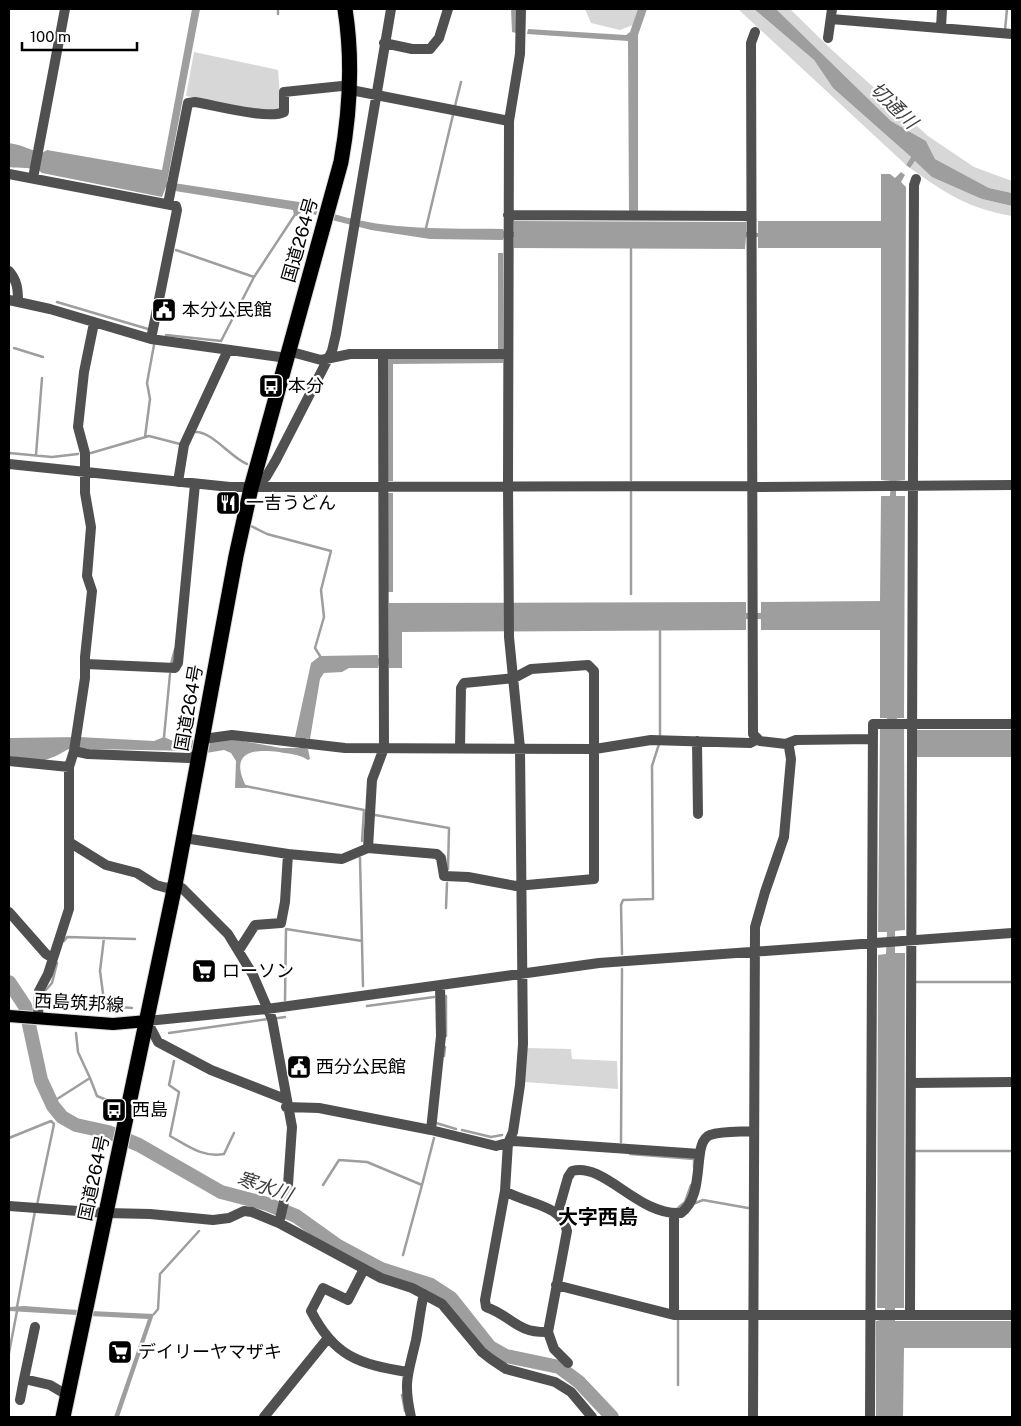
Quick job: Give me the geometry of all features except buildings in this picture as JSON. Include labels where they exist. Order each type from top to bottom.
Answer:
[{"type":"highway","name":"国道264号","points":[[63,1417],[175,885],[236,556],[251,488],[341,162],[348,126],[350,87],[345,9]]},
{"type":"main road","name":"西島筑邦線","points":[[13,1017],[113,1024],[147,1021]]},
{"type":"street","points":[[33,175],[65,9]]},
{"type":"street","points":[[251,488],[266,477],[276,460],[328,358],[336,334],[391,9]]},
{"type":"street","points":[[384,43],[412,49],[430,49],[439,38],[448,9]]},
{"type":"street","points":[[521,9],[520,54],[509,121],[508,486],[509,617],[520,748],[523,1044],[520,1084],[513,1132],[508,1143],[505,1191],[485,1300],[486,1307],[496,1311],[525,1331],[548,1332]]},
{"type":"street","points":[[941,28],[942,9]]},
{"type":"street","points":[[828,38],[831,14],[941,28],[1012,34]]},
{"type":"street","points":[[755,32],[751,43],[751,235],[753,734],[756,740]]},
{"type":"street","points":[[168,204],[188,103],[195,102],[265,114],[281,114],[284,112],[284,92],[332,86],[350,87],[356,91],[509,121]]},
{"type":"street","points":[[9,174],[33,175],[176,206],[177,210],[151,339]]},
{"type":"street","points":[[910,1315],[912,488],[914,185],[916,179]]},
{"type":"street","points":[[508,215],[751,216]]},
{"type":"street","points":[[9,271],[14,276],[17,287],[13,301],[151,339],[321,360],[350,354],[508,354]]},
{"type":"street","points":[[38,1019],[39,991],[48,974],[68,909],[69,767],[74,750],[86,664],[92,591],[87,576],[91,527],[85,493],[85,453],[78,427],[84,372],[94,323]]},
{"type":"street","points":[[178,482],[184,445],[228,350]]},
{"type":"street","points":[[368,848],[372,780],[384,748],[383,354]]},
{"type":"street","points":[[9,464],[195,484],[251,488],[753,486],[759,488],[912,488],[1012,485]]},
{"type":"street","points":[[86,664],[174,668],[178,662],[195,484]]},
{"type":"street","points":[[184,838],[288,854],[342,858],[368,848],[437,854],[441,858],[444,876],[522,886],[594,879],[595,749],[594,671],[592,667],[588,665],[531,669],[514,678],[464,684],[461,688],[460,748]]},
{"type":"street","points":[[870,1417],[873,724],[1012,724]]},
{"type":"street","points":[[203,739],[232,735],[345,748],[595,749],[651,740],[750,742],[756,740],[786,744],[796,740],[872,739]]},
{"type":"street","points":[[697,741],[698,814]]},
{"type":"street","points":[[753,1417],[754,952],[757,918],[784,837],[790,759],[789,747],[786,744]]},
{"type":"street","points":[[74,750],[88,754],[189,758],[200,754]]},
{"type":"street","points":[[9,762],[69,767]]},
{"type":"street","points":[[69,842],[106,865],[137,873],[167,888],[175,885],[182,888],[216,920],[239,950],[253,975],[272,1019],[286,1103],[292,1127],[292,1152],[280,1220]]},
{"type":"street","points":[[239,950],[255,925],[281,923],[285,902],[288,854]]},
{"type":"street","points":[[9,912],[46,954],[53,958]]},
{"type":"street","points":[[700,1154],[514,1141],[496,1146],[431,1130],[286,1103],[211,1070],[158,1042],[147,1021],[268,1008],[608,962],[1012,933]]},
{"type":"street","points":[[431,1130],[441,1036],[440,985]]},
{"type":"street","points":[[911,1082],[1012,1082]]},
{"type":"street","points":[[558,1212],[568,1177],[572,1171],[578,1170],[594,1172],[642,1204],[674,1213],[681,1213],[686,1209],[692,1198],[698,1178],[703,1139],[710,1135],[753,1131]]},
{"type":"street","points":[[505,1191],[515,1197],[558,1212],[565,1222],[567,1231],[548,1332],[554,1349],[568,1363]]},
{"type":"street","points":[[9,1206],[106,1213],[132,1212],[213,1220],[229,1218],[244,1211],[280,1220],[364,1269],[424,1294],[442,1304],[452,1313],[477,1347],[491,1359],[506,1368],[555,1382],[571,1392],[592,1417]]},
{"type":"street","points":[[674,1213],[674,1315]]},
{"type":"street","points":[[364,1269],[348,1300],[323,1288],[311,1311],[317,1324],[333,1346],[353,1358],[374,1366],[406,1372]]},
{"type":"street","points":[[556,1285],[674,1315],[1012,1315]]},
{"type":"street","points":[[411,1417],[406,1395],[406,1372],[416,1339],[424,1294]]},
{"type":"street","points":[[20,1400],[35,1326]]},
{"type":"street","points":[[264,1417],[328,1338]]},
{"type":"street","points":[[24,1379],[50,1385],[67,1395]]},
{"type":"shaded area","points":[[192,9],[200,9],[167,182],[306,203],[319,207],[316,215],[303,211],[297,216],[294,215],[293,210],[175,191],[176,189],[166,187],[162,197],[42,173],[31,169],[9,167],[9,143],[42,153],[47,150],[162,170]]},
{"type":"shaded area","points":[[511,9],[516,9],[516,33],[512,32]]},
{"type":"shaded area","points":[[585,9],[638,9],[633,25],[620,30],[591,23]]},
{"type":"shaded area","points":[[638,9],[647,9],[638,35],[638,211],[629,211],[628,41],[527,34],[528,29],[626,35],[630,32]]},
{"type":"shaded area","points":[[738,9],[754,9],[814,60],[833,88],[911,157],[906,165]]},
{"type":"shaded area","points":[[754,9],[776,9],[891,121],[926,141],[935,159],[989,188],[1012,193],[1012,206],[982,199],[932,177],[915,161],[910,168],[906,165],[911,157],[833,88],[814,60]]},
{"type":"shaded area","points":[[776,9],[790,9],[832,50],[928,136],[974,167],[1012,181],[1012,193],[989,188],[935,159],[926,141],[891,121]]},
{"type":"shaded area","points":[[194,52],[278,70],[281,110],[262,110],[186,96]]},
{"type":"shaded area","points":[[915,161],[982,199],[1012,206],[1012,216],[982,209],[947,193],[910,168]]},
{"type":"shaded area","points":[[901,172],[905,175],[901,182],[906,187],[905,480],[896,481],[896,496],[905,496],[904,718],[897,718],[897,729],[904,729],[905,930],[895,931],[895,953],[905,953],[904,1308],[895,1308],[895,1321],[1012,1321],[1012,1348],[904,1348],[903,1417],[876,1417],[876,1321],[885,1319],[885,1308],[877,1308],[878,955],[886,954],[887,932],[878,932],[880,729],[887,729],[887,718],[880,718],[880,630],[761,630],[761,619],[746,619],[746,630],[402,632],[402,668],[389,668],[389,664],[379,664],[378,668],[349,668],[342,672],[324,673],[320,679],[310,739],[306,738],[304,748],[308,749],[310,759],[279,752],[259,751],[251,753],[241,761],[240,767],[247,788],[235,788],[236,761],[231,753],[224,750],[206,753],[208,742],[232,739],[281,748],[300,748],[301,738],[295,737],[311,663],[320,656],[378,655],[378,658],[389,658],[389,603],[746,602],[746,613],[761,613],[761,602],[880,601],[881,496],[890,496],[891,481],[881,480],[881,248],[758,248],[758,237],[746,237],[745,249],[514,248],[514,237],[504,237],[503,240],[430,239],[371,230],[332,220],[334,214],[397,226],[503,229],[504,232],[514,232],[514,221],[746,222],[746,232],[758,233],[758,221],[881,221],[881,174],[890,174],[895,178]]},
{"type":"shaded area","points":[[498,253],[503,253],[503,350],[498,350]]},
{"type":"shaded area","points":[[388,358],[503,358],[503,363],[393,364],[393,481],[388,481]]},
{"type":"shaded area","points":[[388,493],[393,493],[393,592],[388,592]]},
{"type":"shaded area","points":[[917,730],[1012,730],[1012,757],[917,757]]},
{"type":"shaded area","points":[[79,737],[154,741],[164,737],[173,741],[195,740],[193,751],[71,748],[44,760],[9,756],[9,738]]},
{"type":"shaded area","points":[[527,1048],[571,1049],[572,1059],[617,1061],[618,1089],[525,1082]]},
{"type":"shaded area","points":[[24,1306],[78,1310],[77,1315],[9,1311],[9,1307]]},
{"type":"shaded area","points":[[91,1311],[154,1314],[119,1417],[114,1417],[148,1319],[90,1316]]},
{"type":"waterway","points":[[278,9],[278,14]]},
{"type":"waterway","points":[[1005,30],[1007,9]]},
{"type":"waterway","points":[[455,106],[461,82]]},
{"type":"waterway","points":[[426,228],[453,115]]},
{"type":"waterway","points":[[166,335],[221,341],[254,277],[296,213]]},
{"type":"waterway","points":[[631,249],[631,480]]},
{"type":"waterway","points":[[176,250],[254,277]]},
{"type":"waterway","points":[[57,302],[148,329]]},
{"type":"waterway","points":[[145,437],[150,399],[147,383],[154,345]]},
{"type":"waterway","points":[[14,348],[43,357]]},
{"type":"waterway","points":[[36,455],[42,378]]},
{"type":"waterway","points":[[195,432],[208,436],[247,464]]},
{"type":"waterway","points":[[91,453],[149,436],[180,444]]},
{"type":"waterway","points":[[9,453],[52,457],[78,454]]},
{"type":"waterway","points":[[631,492],[631,594]]},
{"type":"waterway","points":[[251,526],[267,534],[331,551],[321,590],[324,617],[315,648],[320,656]]},
{"type":"waterway","points":[[660,631],[660,735]]},
{"type":"waterway","points":[[171,664],[175,649]]},
{"type":"waterway","points":[[164,737],[170,674]]},
{"type":"waterway","points":[[622,954],[621,905],[623,900],[653,899],[652,766],[659,744]]},
{"type":"waterway","points":[[245,786],[364,810],[362,841]]},
{"type":"waterway","points":[[375,815],[449,828],[448,869]]},
{"type":"waterway","points":[[360,858],[363,986]]},
{"type":"waterway","points":[[446,908],[447,883]]},
{"type":"waterway","points":[[285,1000],[286,929],[362,941]]},
{"type":"waterway","points":[[64,941],[67,937],[135,939]]},
{"type":"waterway","points":[[104,938],[100,971],[104,1001],[107,1004]]},
{"type":"waterway","points":[[45,991],[52,983],[57,963]]},
{"type":"waterway","points":[[621,1142],[622,969]]},
{"type":"waterway","name":"寒水川","points":[[9,982],[25,1006],[41,1080],[53,1106],[62,1117],[76,1125],[108,1132],[139,1145],[221,1192],[267,1204],[296,1216],[338,1246],[381,1269],[431,1285],[451,1298],[490,1347],[506,1356],[559,1367],[579,1382],[612,1417]]},
{"type":"waterway","points":[[915,982],[1012,982]]},
{"type":"waterway","points":[[446,996],[446,1036]]},
{"type":"waterway","points":[[367,1006],[434,997]]},
{"type":"waterway","points":[[111,1006],[132,1008]]},
{"type":"waterway","points":[[278,1018],[285,1017]]},
{"type":"waterway","points":[[169,1033],[268,1019]]},
{"type":"waterway","points":[[76,1033],[78,1052],[90,1078]]},
{"type":"waterway","points":[[444,1056],[445,1047]]},
{"type":"waterway","points":[[174,1061],[169,1085],[179,1092],[170,1136],[202,1153],[216,1155],[224,1154],[234,1133]]},
{"type":"waterway","points":[[53,1106],[54,1101],[90,1078],[97,1096],[114,1103]]},
{"type":"waterway","points":[[9,1138],[51,1121],[54,1124],[37,1205]]},
{"type":"waterway","points":[[436,1123],[456,1129]]},
{"type":"waterway","points":[[462,1130],[491,1137],[502,1135]]},
{"type":"waterway","points":[[422,1185],[434,1138]]},
{"type":"waterway","points":[[915,1151],[1012,1151]]},
{"type":"waterway","points":[[630,1154],[694,1159],[694,1167]]},
{"type":"waterway","points":[[323,1185],[339,1160],[367,1162],[422,1185],[403,1255]]},
{"type":"waterway","points":[[678,1208],[685,1202],[691,1185]]},
{"type":"waterway","points":[[693,1204],[703,1200],[748,1208]]},
{"type":"waterway","points":[[17,1307],[35,1211]]},
{"type":"waterway","points":[[154,1314],[158,1309],[160,1274],[199,1231]]},
{"type":"waterway","points":[[9,1353],[17,1311]]},
{"type":"waterway","points":[[678,1319],[678,1385]]},
{"type":"waterway","points":[[402,1395],[405,1411]]},
{"type":"place","name":"本分公民館","points":[[164,310]]},
{"type":"place","name":"本分","points":[[271,386]]},
{"type":"place","name":"一吉うどん","points":[[228,503]]},
{"type":"place","name":"ローソン","points":[[204,971]]},
{"type":"place","name":"西分公民館","points":[[299,1067]]},
{"type":"place","name":"西島","points":[[114,1110]]},
{"type":"place","name":"デイリーヤマザキ","points":[[120,1352]]},
{"type":"district","name":"大字西島","points":[[598,1217]]},
{"type":"water label","name":"切通川","points":[[894,105]]}]
